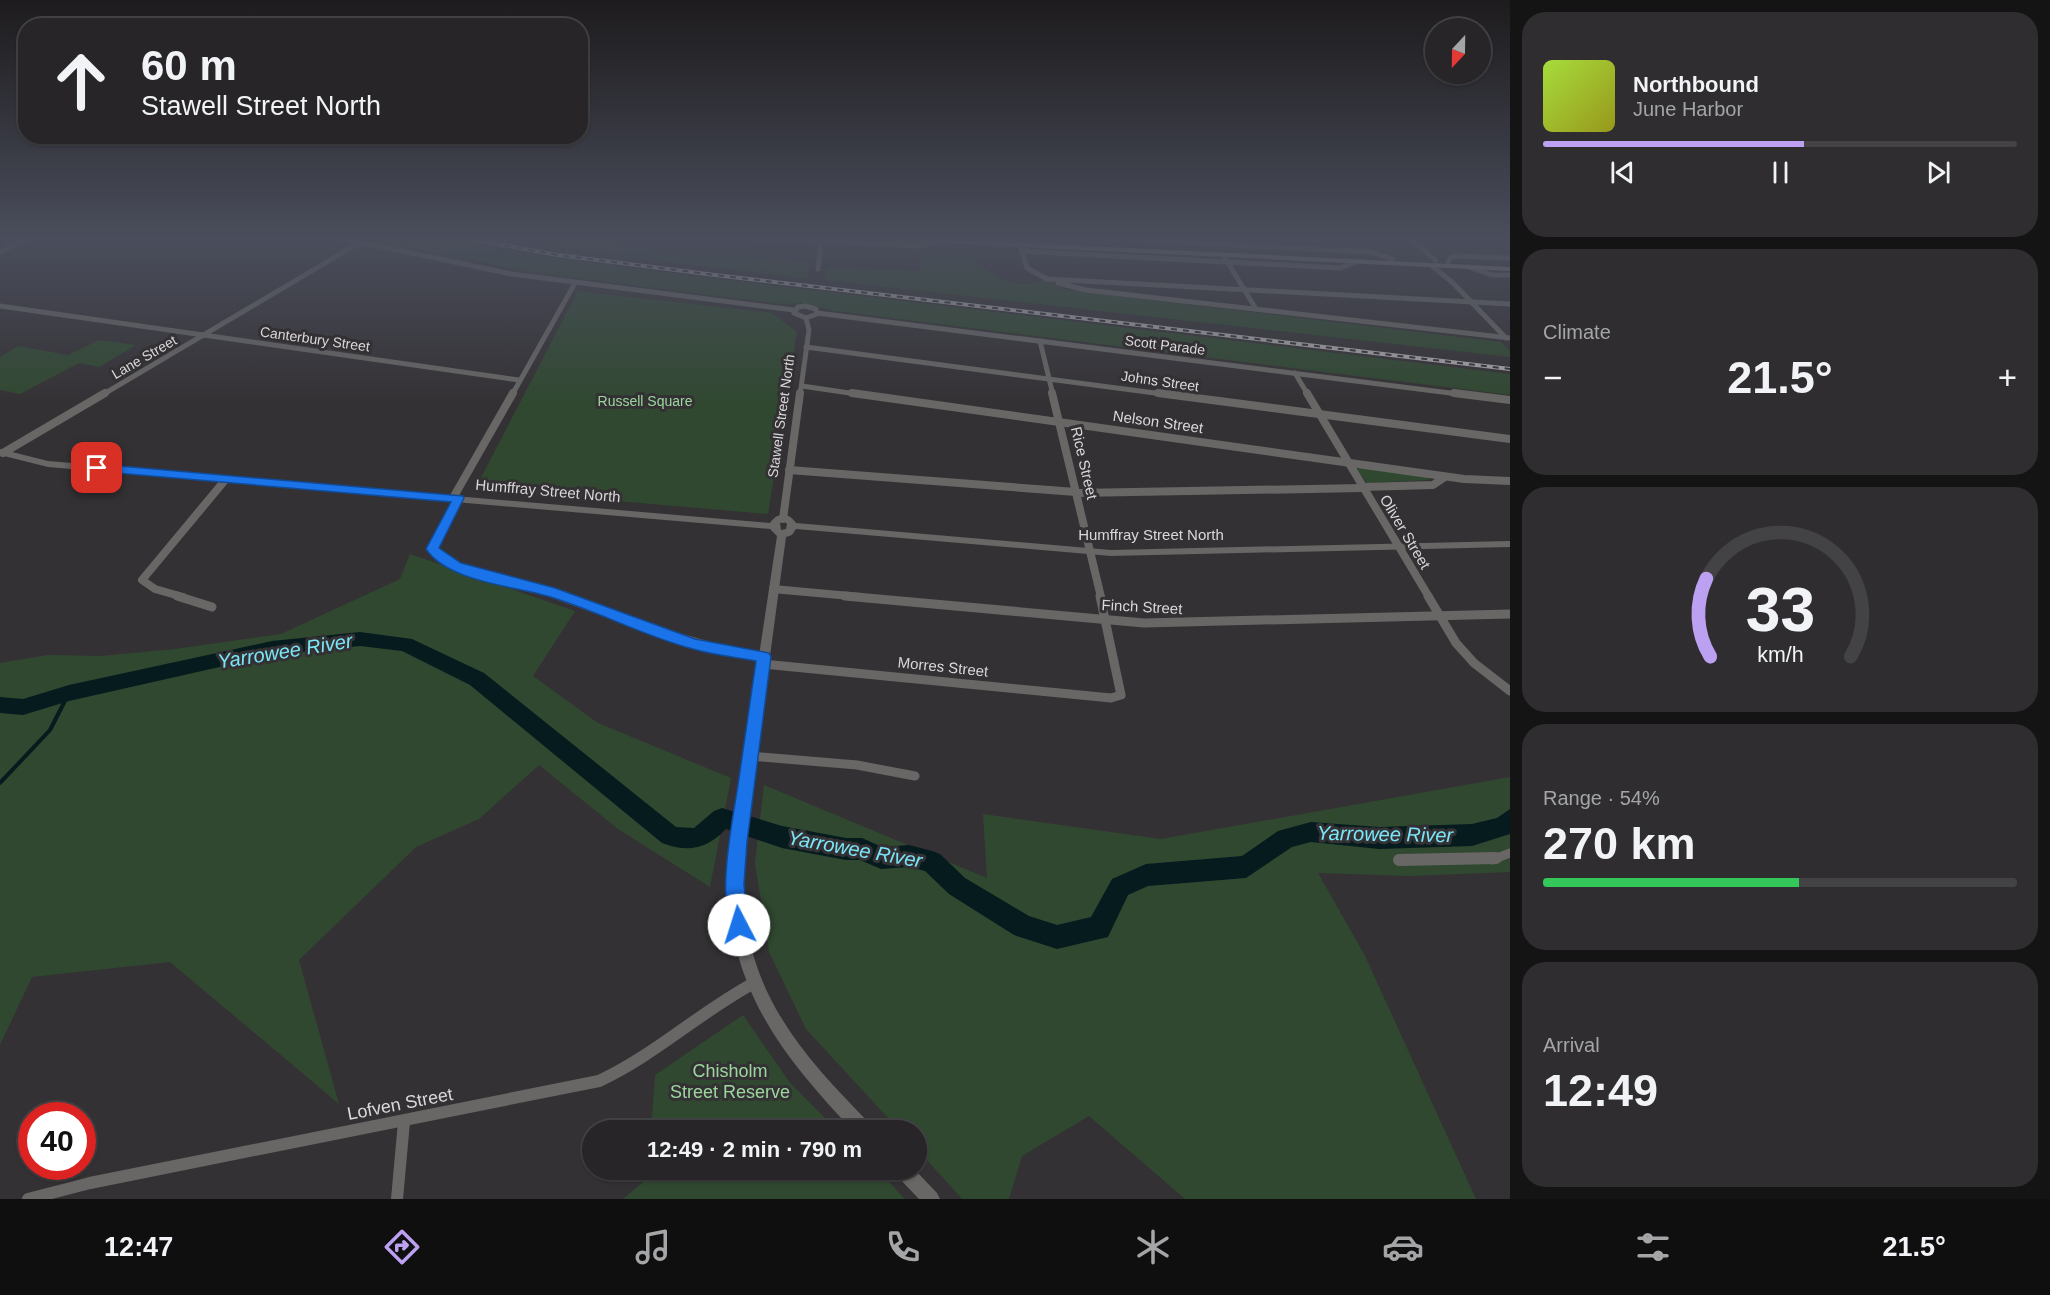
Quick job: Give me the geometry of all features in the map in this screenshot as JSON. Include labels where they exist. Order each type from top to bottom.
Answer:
[{"type":"street","name":"Lane Street","points":[[1,452],[275,293]]},
{"type":"street","points":[[456,498],[519,380],[569,293]]},
{"type":"street","points":[[656,293],[794,310],[796,316],[806,318],[818,313]]},
{"type":"street","points":[[1112,293],[1509,339]]},
{"type":"street","points":[[1247,293],[1256,309]]},
{"type":"street","points":[[1301,293],[1510,304]]},
{"type":"street","points":[[1462,293],[1509,339]]},
{"type":"street","name":"Canterbury Street","points":[[0,306],[519,380]]},
{"type":"street","name":"Scott Parade","points":[[794,310],[805,306],[816,309],[818,313],[1510,400]]},
{"type":"street","name":"Stawell Street North","points":[[783,519],[809,330],[806,318]]},
{"type":"street","name":"Rice Street","points":[[1040,341],[1106,620],[1121,689],[1119,697]]},
{"type":"street","name":"Johns Street","points":[[806,347],[1510,439]]},
{"type":"street","name":"Oliver Street","points":[[1295,373],[1362,488],[1466,656],[1510,691]]},
{"type":"street","name":"Nelson Street","points":[[802,386],[1445,477],[1510,481]]},
{"type":"street","name":"Humffray Street North","points":[[1,452],[39,463],[456,498],[777,529]]},
{"type":"street","points":[[789,470],[1076,493],[1433,485],[1445,477]]},
{"type":"street","points":[[212,607],[198,600],[147,585],[142,580],[226,479]]},
{"type":"street","name":"Morres Street","points":[[456,498],[432,547],[434,553],[469,571],[550,592],[693,644],[763,661],[1097,697],[1119,697]]},
{"type":"street","points":[[777,529],[790,531],[793,526],[790,521],[783,519],[774,521],[777,529],[773,589],[738,842],[735,877],[738,916],[742,946],[754,983],[773,1024],[801,1064],[854,1120]]},
{"type":"street","name":"Humffray Street North","points":[[793,526],[1134,553],[1510,544]]},
{"type":"street","name":"Finch Street","points":[[773,589],[1144,623],[1510,614]]},
{"type":"street","points":[[750,756],[857,765],[915,776]]},
{"type":"street","points":[[1399,860],[1491,860],[1510,853]]},
{"type":"street","name":"Lofven Street","points":[[28,1199],[599,1081],[634,1064],[715,1005],[754,983]]},
{"type":"street","points":[[397,1199],[404,1122]]},
{"type":"street","points":[[913,1180],[931,1199]]},
{"type":"green space","name":"Russell Square","points":[[577,293],[595,293],[772,313],[797,332],[768,514],[475,489]]},
{"type":"green space","points":[[694,293],[837,293],[1510,374],[1510,395],[835,311],[802,303],[783,304]]},
{"type":"green space","points":[[939,293],[1094,293],[1501,342],[1510,351],[1510,357]]},
{"type":"green space","points":[[99,340],[136,345],[99,367],[79,363],[20,394],[0,390],[0,357],[18,346],[68,355]]},
{"type":"green space","points":[[1360,467],[1425,476],[1430,480],[1367,483],[1357,470]]},
{"type":"green space","points":[[410,554],[575,611],[533,676],[598,723],[731,778],[710,887],[618,829],[539,765],[479,819],[416,847],[299,960],[339,1104],[170,962],[32,977],[0,1045],[0,663],[48,655],[101,656],[175,649],[281,634],[400,579]]},
{"type":"green space","points":[[1510,777],[1510,872],[1409,876],[1318,873],[1365,956],[1476,1199],[1185,1199],[1089,1116],[1022,1156],[1009,1199],[962,1199],[927,1160],[927,1120],[890,1120],[806,1029],[769,952],[755,863],[764,785],[987,878],[983,814],[1161,839]]},
{"type":"green space","name":"Chisholm Street Reserve","points":[[743,1015],[790,1083],[827,1120],[652,1120],[655,1075]]},
{"type":"green space","points":[[646,1180],[887,1180],[905,1199],[623,1199]]},
{"type":"waterway","name":"Yarrowee River","points":[[0,705],[23,707],[69,693],[272,648],[360,639],[405,644],[477,679],[670,836],[687,839],[699,837],[722,818],[782,837],[814,841],[846,849],[862,849],[881,858],[909,856],[932,862],[957,886],[1023,926],[1057,937],[1099,928],[1120,887],[1146,875],[1246,867],[1286,838],[1311,832],[1379,838],[1472,835],[1504,826],[1510,819]]},
{"type":"waterway","points":[[0,783],[50,730],[69,693]]},
{"type":"railway","points":[[867,293],[1510,369]]},
{"type":"route","points":[[97,468],[458,498],[432,547],[434,553],[456,566],[484,576],[550,592],[621,620],[693,644],[714,650],[764,657],[738,842],[735,884],[739,925]]}]
